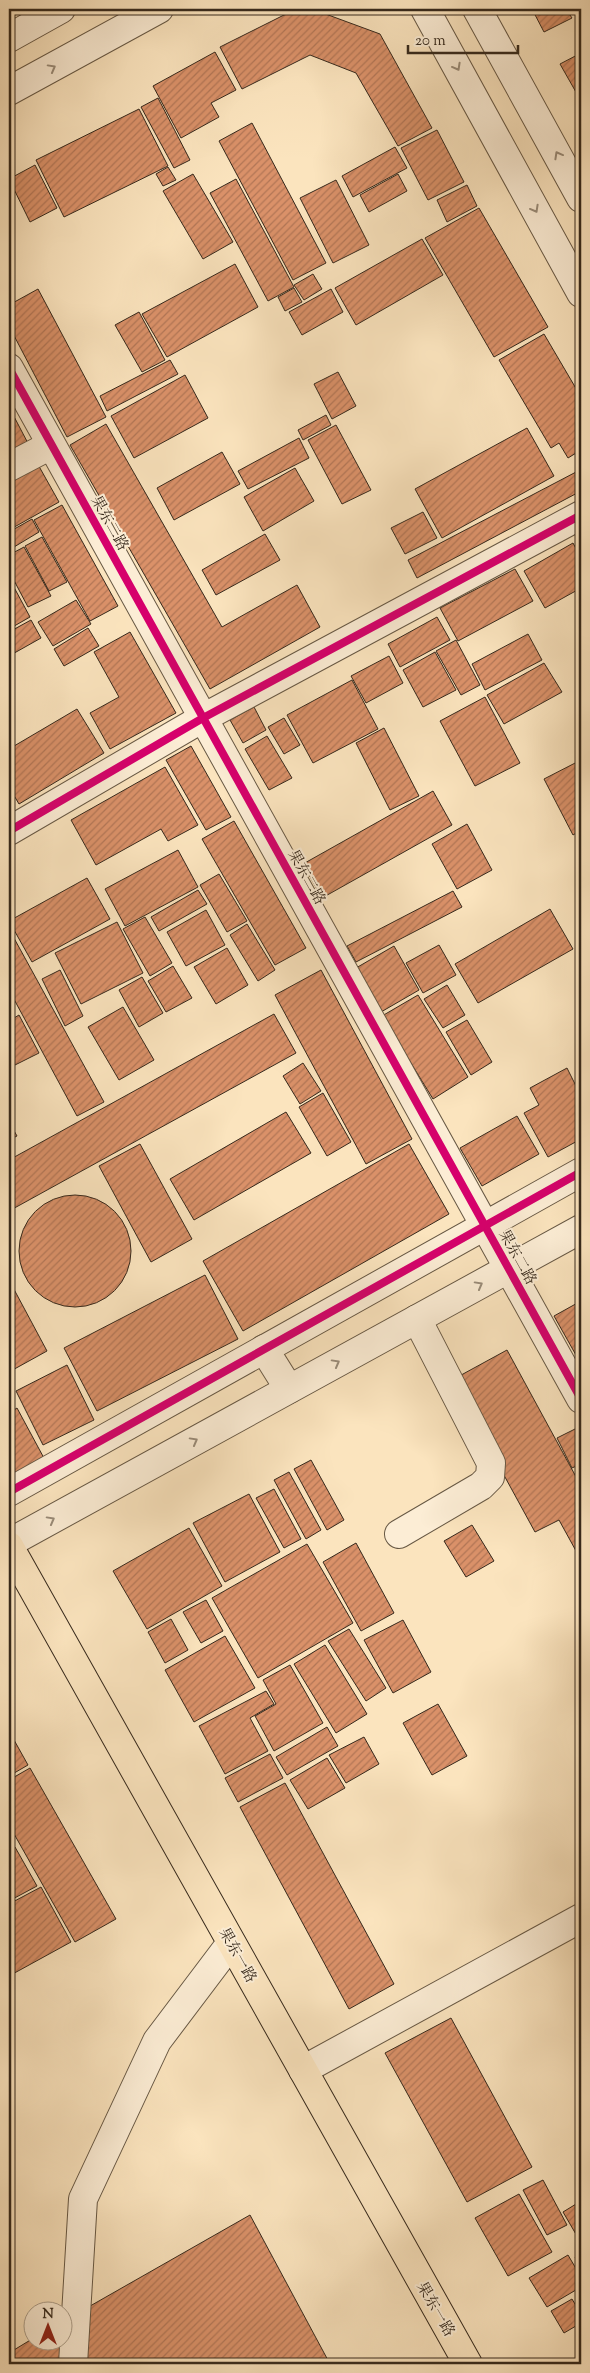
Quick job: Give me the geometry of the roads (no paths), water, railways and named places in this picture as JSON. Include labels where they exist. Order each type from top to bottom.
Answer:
[{"type":"main road","name":"果东一路","points":[[9,1545],[468,2364]]},
{"type":"street","points":[[9,38],[60,9]]},
{"type":"street","points":[[9,91],[159,9]]},
{"type":"street","points":[[425,9],[581,293]]},
{"type":"street","points":[[477,9],[581,198]]},
{"type":"street","name":"果东二路","points":[[9,368],[581,1400]]},
{"type":"street","points":[[9,466],[51,444]]},
{"type":"street","points":[[9,831],[203,718],[581,515]]},
{"type":"street","points":[[9,1492],[581,1172]]},
{"type":"street","points":[[9,1545],[581,1229]]},
{"type":"street","points":[[399,1534],[481,1486],[490,1477],[491,1463],[417,1319]]},
{"type":"street","points":[[264,1349],[289,1389]]},
{"type":"street","points":[[303,2070],[581,1918]]},
{"type":"street","points":[[73,2364],[84,2199],[157,2041],[231,1943]]}]
